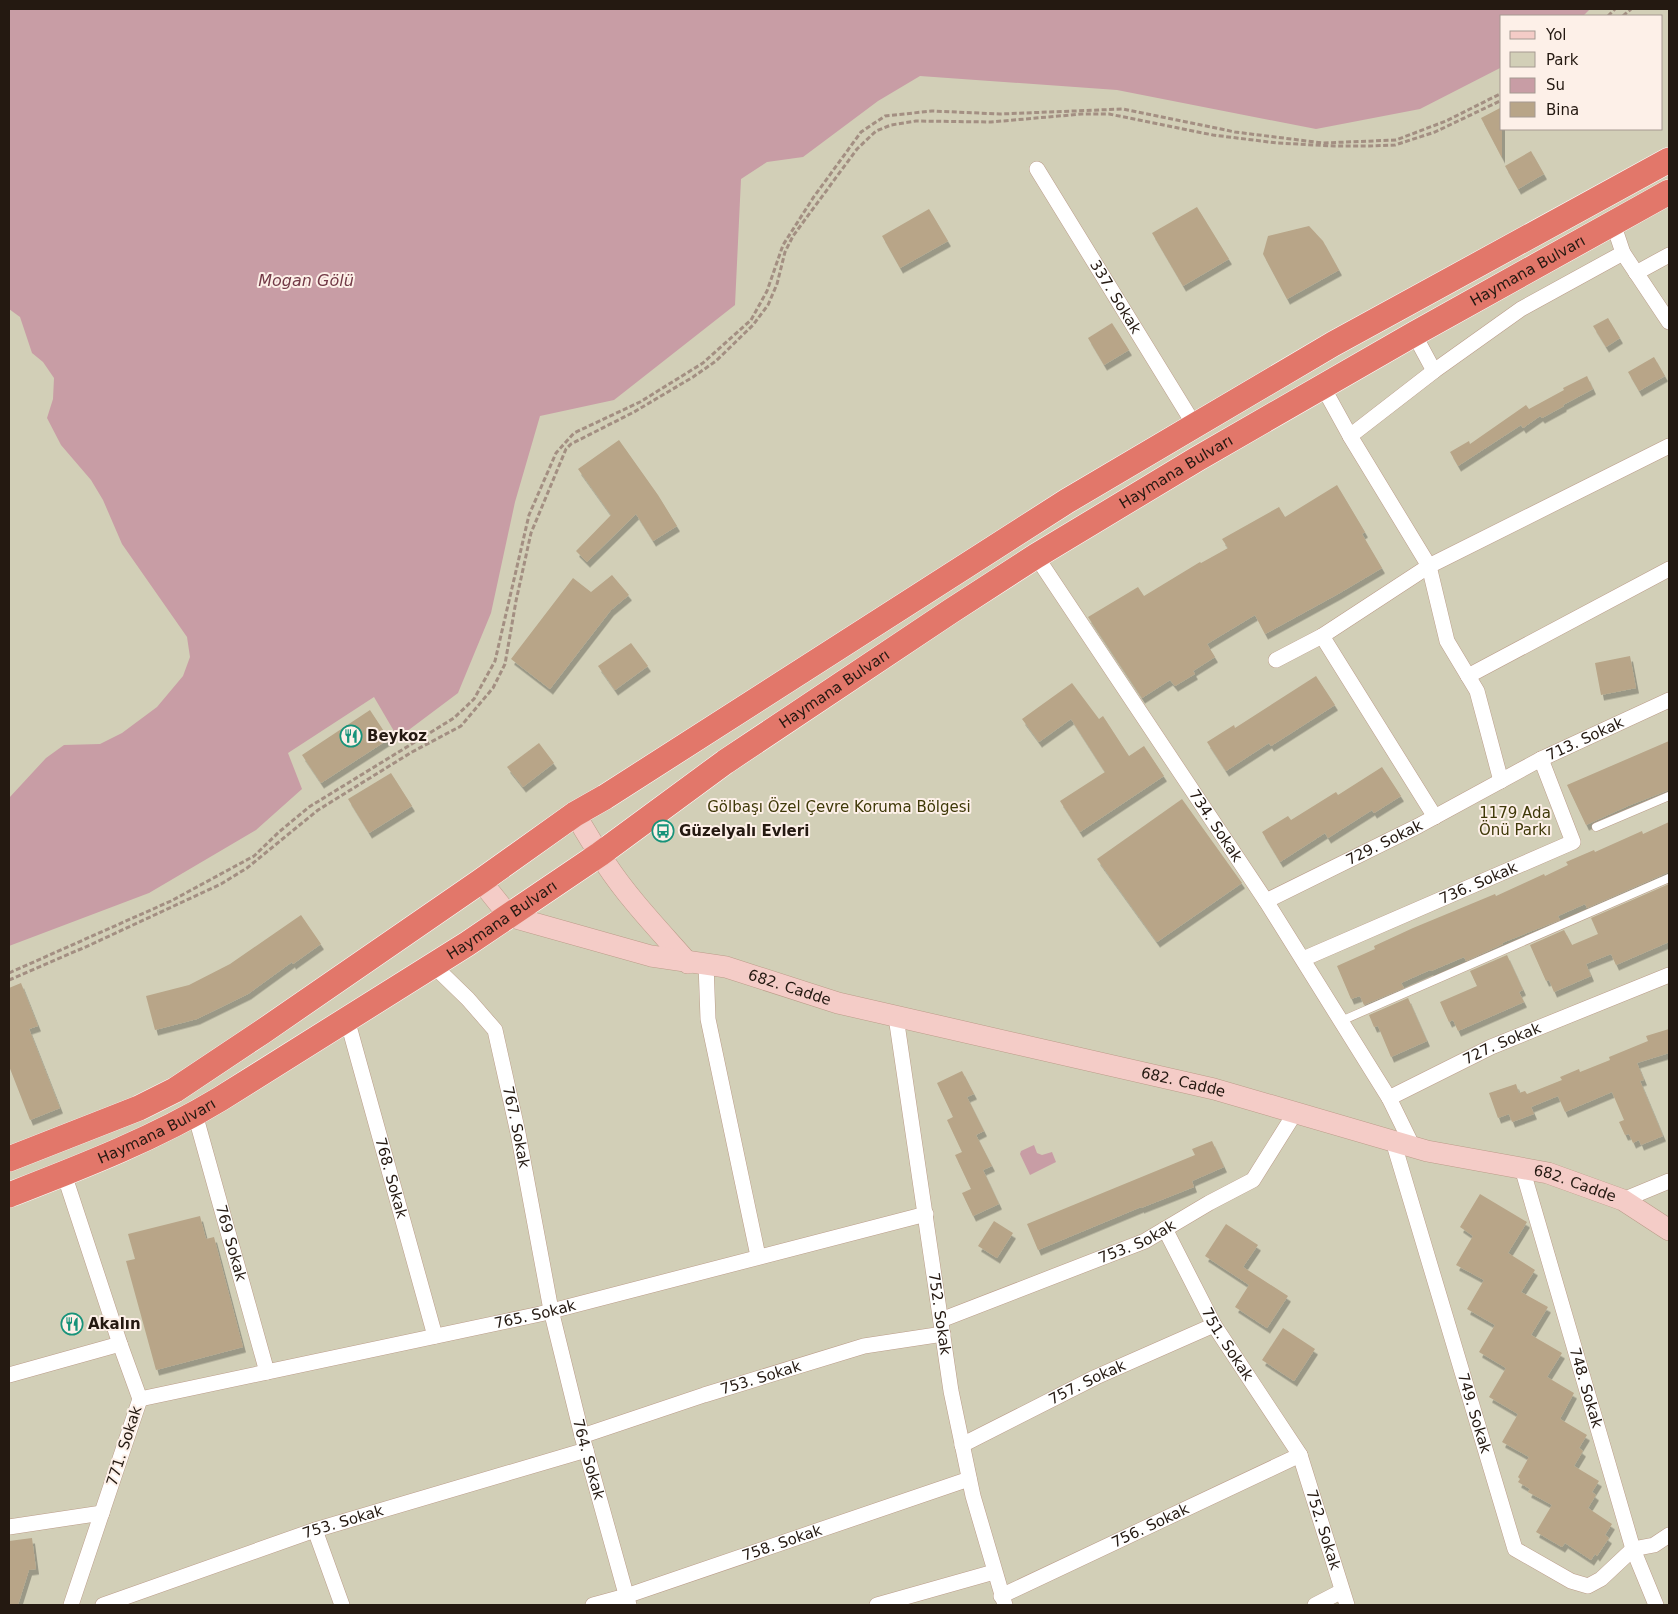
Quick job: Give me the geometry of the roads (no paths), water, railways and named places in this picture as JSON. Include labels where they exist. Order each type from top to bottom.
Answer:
[{"type":"highway","name":"Haymana Bulvarı","points":[[9,1159],[124,1114],[175,1090],[481,881],[575,814],[605,797],[1067,501],[1333,344],[1669,160]]},
{"type":"highway","name":"Haymana Bulvarı","points":[[9,1195],[64,1174],[195,1114],[434,966],[600,854],[725,762],[1036,556],[1197,459],[1414,334],[1669,192]]},
{"type":"main road","points":[[575,814],[600,854],[642,910],[697,964]]},
{"type":"main road","points":[[481,881],[509,916]]},
{"type":"main road","name":"682. Cadde","points":[[509,916],[651,956],[726,967],[838,1003],[1214,1089],[1427,1151],[1548,1173],[1623,1200],[1669,1230]]},
{"type":"street","name":"337. Sokak","points":[[1037,169],[1195,426]]},
{"type":"street","points":[[1613,223],[1623,253],[1669,322]]},
{"type":"street","points":[[1350,436],[1434,371],[1522,309],[1623,253]]},
{"type":"street","points":[[1636,274],[1669,255]]},
{"type":"street","points":[[1414,334],[1434,371]]},
{"type":"street","points":[[1323,387],[1350,436],[1429,566],[1447,641],[1477,691],[1501,781]]},
{"type":"street","points":[[1276,660],[1322,636],[1429,566],[1669,446]]},
{"type":"street","name":"734. Sokak","points":[[1036,556],[1266,900],[1389,1098]]},
{"type":"street","points":[[1468,676],[1669,569]]},
{"type":"street","points":[[1322,636],[1435,817]]},
{"type":"street","name":"713. Sokak","points":[[1501,781],[1541,759],[1669,700]]},
{"type":"street","name":"736. Sokak","points":[[1303,960],[1572,842],[1541,759]]},
{"type":"street","name":"729. Sokak","points":[[1266,900],[1435,817],[1501,781]]},
{"type":"street","points":[[697,964],[758,1256]]},
{"type":"street","name":"767. Sokak","points":[[434,966],[468,999],[495,1030],[518,1133],[551,1310]]},
{"type":"street","name":"727. Sokak","points":[[1389,1098],[1491,1047],[1669,975]]},
{"type":"street","name":"752. Sokak","points":[[896,1017],[951,1391],[969,1478],[1003,1600]]},
{"type":"street","name":"768. Sokak","points":[[347,1019],[435,1336]]},
{"type":"street","points":[[1389,1098],[1403,1144]]},
{"type":"street","name":"753. Sokak","points":[[103,1605],[315,1530],[584,1443],[704,1395],[864,1346],[942,1327],[1145,1241],[1209,1203],[1253,1180],[1295,1113]]},
{"type":"street","name":"769 Sokak","points":[[195,1114],[267,1372]]},
{"type":"street","name":"749. Sokak","points":[[1403,1144],[1515,1549],[1571,1582],[1588,1586],[1601,1580],[1633,1549]]},
{"type":"street","name":"748. Sokak","points":[[1522,1168],[1633,1549],[1656,1605]]},
{"type":"street","name":"771. Sokak","points":[[64,1174],[120,1344],[140,1398],[71,1605]]},
{"type":"street","points":[[1623,1200],[1669,1181]]},
{"type":"street","name":"765. Sokak","points":[[140,1398],[551,1310],[926,1214]]},
{"type":"street","name":"751. Sokak","points":[[1165,1229],[1214,1325],[1300,1455]]},
{"type":"street","name":"764. Sokak","points":[[551,1310],[584,1443],[628,1601]]},
{"type":"street","name":"757. Sokak","points":[[962,1445],[1096,1377],[1214,1325]]},
{"type":"street","points":[[9,1375],[120,1344]]},
{"type":"street","name":"752. Sokak","points":[[1300,1455],[1345,1598]]},
{"type":"street","name":"756. Sokak","points":[[1003,1600],[1300,1455]]},
{"type":"street","name":"758. Sokak","points":[[593,1605],[628,1601],[969,1478]]},
{"type":"street","points":[[9,1527],[102,1513]]},
{"type":"street","points":[[315,1530],[342,1605]]},
{"type":"street","points":[[1633,1549],[1654,1545],[1669,1535]]},
{"type":"street","points":[[878,1605],[994,1572]]},
{"type":"street","points":[[1315,1605],[1345,1598]]},
{"type":"lane","points":[[1596,827],[1669,796]]},
{"type":"lane","points":[[1341,1021],[1669,878]]},
{"type":"water","name":"Mogan Gölü","points":[[9,9],[1590,9],[1584,15],[1500,15],[1500,68],[1420,109],[1316,129],[1117,90],[920,76],[878,101],[803,157],[767,162],[741,179],[735,305],[614,400],[540,416],[515,502],[491,613],[458,693],[398,738],[374,697],[288,753],[302,789],[256,830],[149,893],[9,946],[9,798],[46,758],[64,745],[100,744],[122,733],[157,707],[183,676],[190,657],[187,637],[122,544],[103,500],[91,480],[61,445],[47,418],[53,399],[54,378],[43,362],[32,353],[20,317],[9,309]]},
{"type":"water","points":[[1034,1145],[1037,1153],[1042,1155],[1052,1152],[1056,1162],[1030,1175],[1020,1154],[1021,1151]]},
{"type":"place","name":"Beykoz","points":[[351,736]]},
{"type":"place","name":"Güzelyalı Evleri","points":[[663,831]]},
{"type":"place","name":"Akalın","points":[[72,1324]]},
{"type":"park label","name":"Gölbaşı Özel Çevre Koruma Bölgesi","points":[[839,807]]},
{"type":"park label","name":"1179 Ada Önü Parkı","points":[[1515,822]]}]
